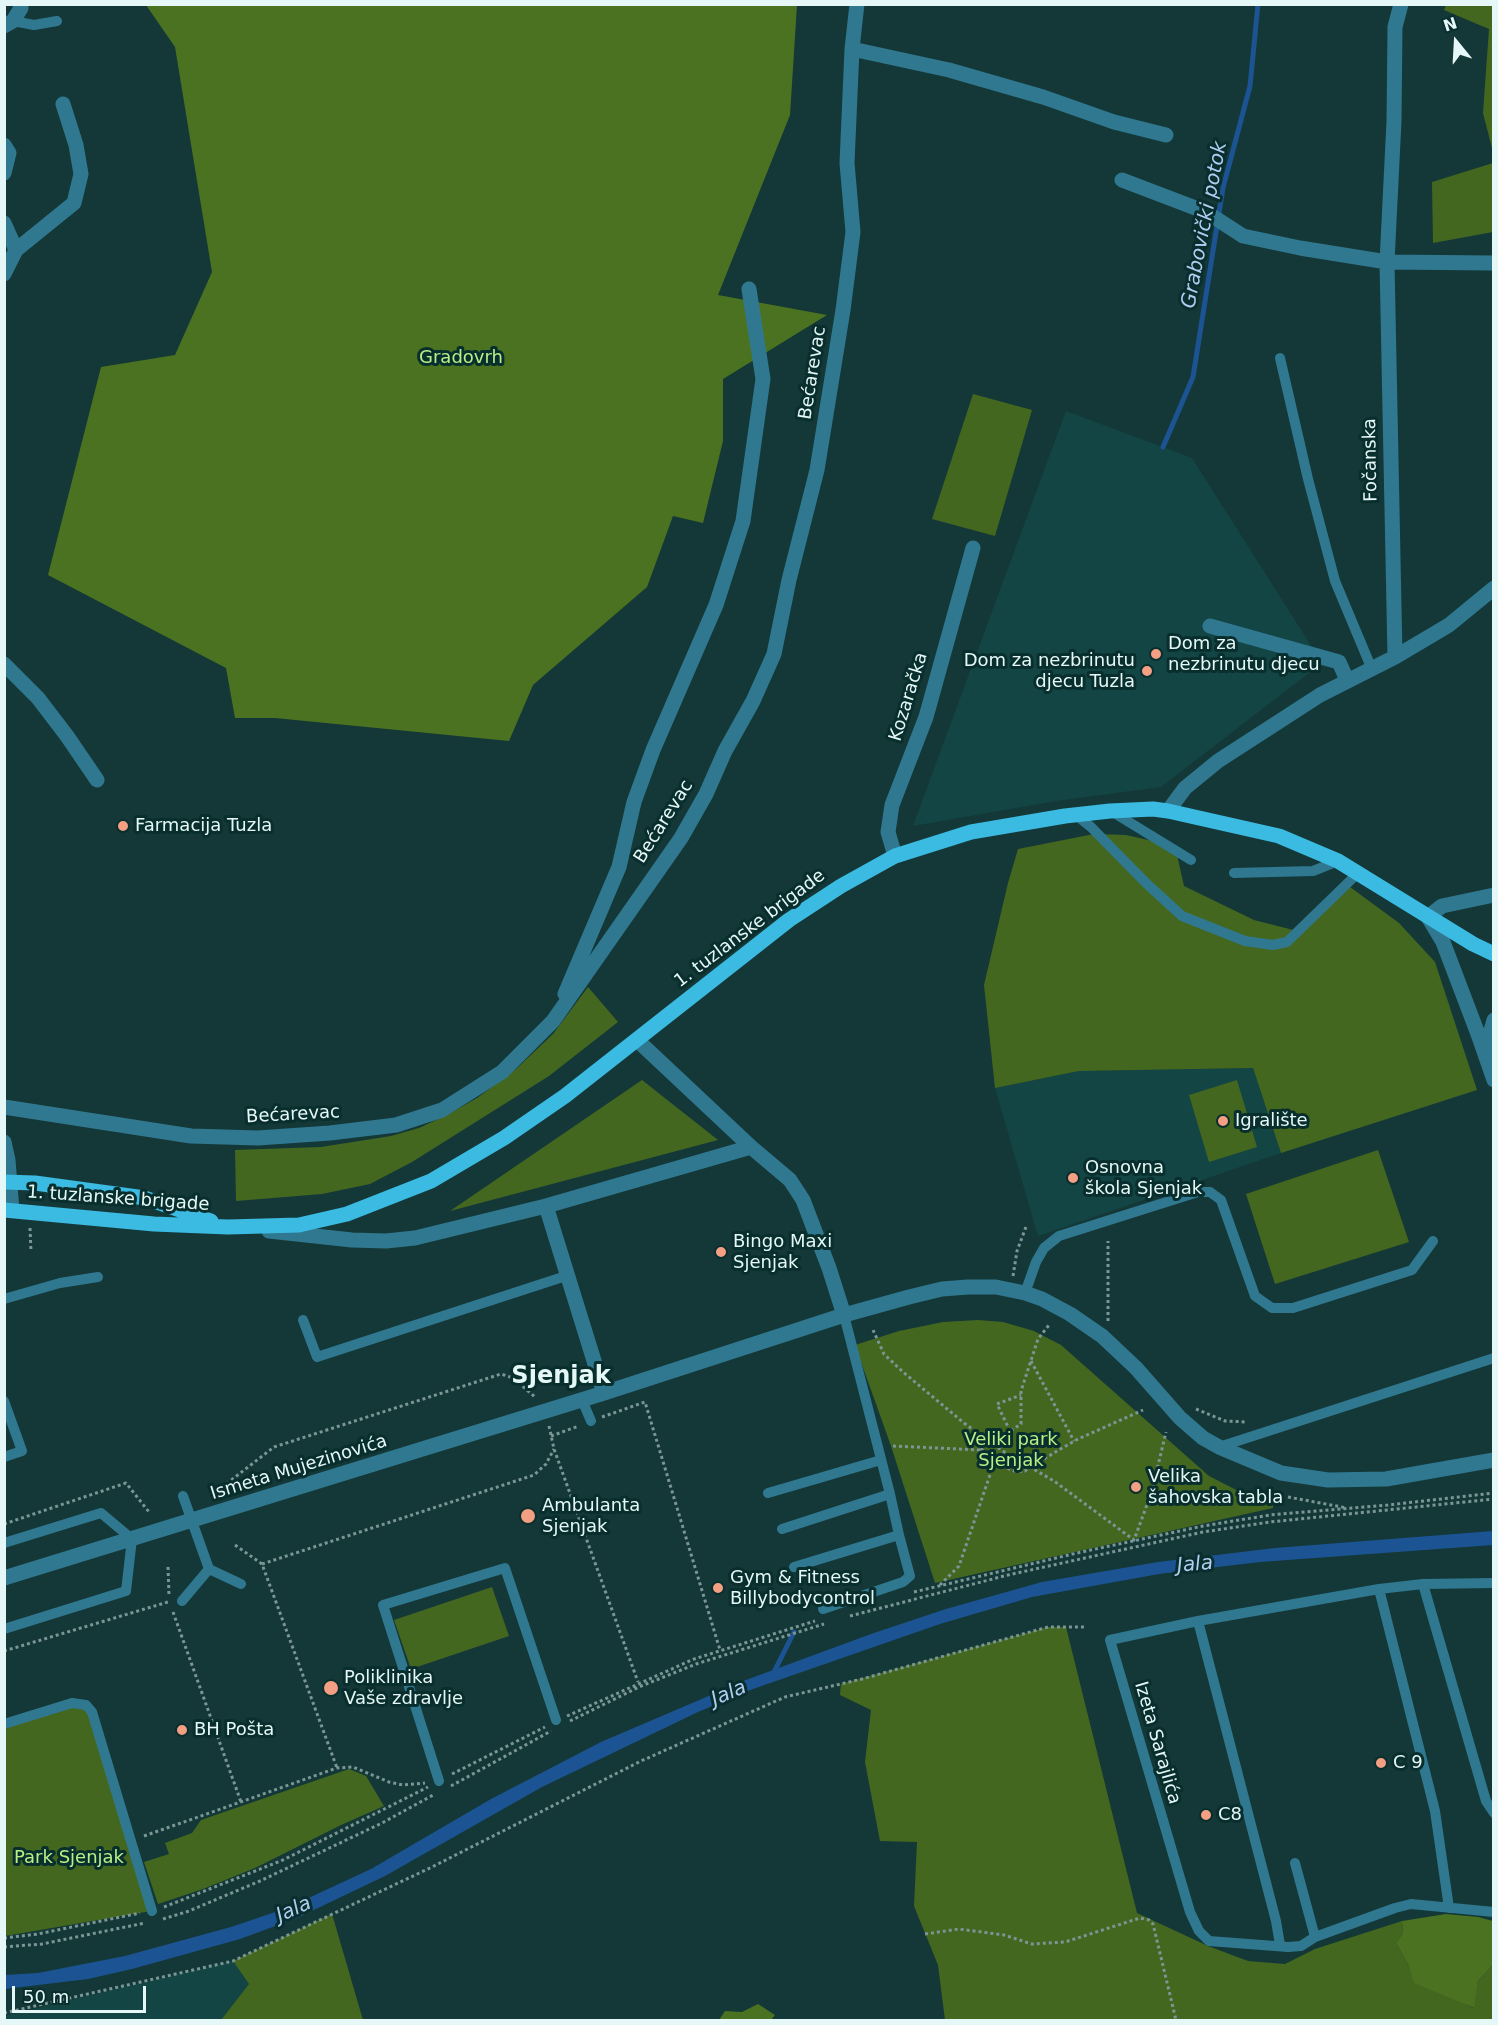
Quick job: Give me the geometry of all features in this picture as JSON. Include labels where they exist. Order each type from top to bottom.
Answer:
[{"type":"main road","name":"1. tuzlanske brigade","points":[[8,1210],[154,1224],[228,1227],[299,1225],[347,1214],[431,1181],[504,1138],[565,1096],[789,920],[841,886],[895,856],[971,832],[1110,811],[1168,810],[1279,836],[1338,861],[1473,944],[1494,954]]},
{"type":"main road","name":"1. tuzlanske brigade","points":[[7,1182],[35,1183],[145,1198],[228,1227]]},
{"type":"street","points":[[9,23],[21,8],[20,4]]},
{"type":"street","name":"Bećarevac","points":[[4,1107],[191,1136],[258,1138],[330,1134],[396,1125],[442,1110],[502,1072],[553,1021],[681,838],[706,794],[774,654],[789,580],[817,470],[845,299],[853,232],[847,164],[856,4]]},
{"type":"street","name":"Fočanska","points":[[1395,657],[1387,262],[1394,121],[1395,27],[1401,4]]},
{"type":"street","points":[[852,49],[949,70],[1043,97],[1114,122],[1166,135]]},
{"type":"street","points":[[4,274],[16,250],[74,203],[81,174],[76,145],[63,104]]},
{"type":"street","points":[[4,145],[9,153],[4,173]]},
{"type":"street","points":[[1122,180],[1206,212],[1243,236],[1387,262],[1494,262]]},
{"type":"street","points":[[4,224],[16,250]]},
{"type":"street","points":[[553,1021],[619,867],[634,802],[653,750],[716,605],[743,521],[763,379],[749,289]]},
{"type":"street","name":"Kozaračka","points":[[895,856],[888,832],[892,805],[926,717],[973,548]]},
{"type":"street","points":[[1168,810],[1185,788],[1218,761],[1347,680],[1395,657],[1449,625],[1494,588]]},
{"type":"street","points":[[1210,626],[1339,662],[1347,680]]},
{"type":"street","points":[[4,664],[38,698],[68,735],[97,780]]},
{"type":"street","points":[[1494,895],[1442,906],[1428,917],[1443,942],[1494,1080]]},
{"type":"street","points":[[1484,1053],[1494,1020]]},
{"type":"street","points":[[637,1040],[751,1147],[790,1180],[803,1200],[844,1315]]},
{"type":"street","points":[[4,1142],[8,1210]]},
{"type":"street","points":[[228,1227],[352,1240],[386,1241],[416,1238],[546,1206],[751,1147]]},
{"type":"street","points":[[546,1206],[604,1393]]},
{"type":"street","name":"Ismeta Mujezinovića","points":[[4,1578],[582,1400],[844,1315],[942,1289],[996,1287],[1042,1299],[1070,1314],[1102,1336],[1136,1368],[1180,1418],[1203,1438],[1281,1473],[1328,1480],[1386,1479],[1494,1460]]},
{"type":"lane","points":[[9,23],[34,25],[57,21]]},
{"type":"lane","points":[[1280,358],[1335,582],[1371,668]]},
{"type":"lane","points":[[1110,811],[1191,860]]},
{"type":"lane","points":[[1076,815],[1182,916],[1245,941],[1273,945],[1287,942],[1358,873]]},
{"type":"lane","points":[[1234,873],[1312,871],[1338,861]]},
{"type":"lane","points":[[1025,1293],[1036,1262],[1044,1248],[1059,1236],[1198,1192],[1210,1192],[1221,1200],[1255,1296],[1272,1308],[1293,1308],[1412,1270],[1433,1241]]},
{"type":"lane","points":[[303,1320],[317,1357],[569,1275]]},
{"type":"lane","points":[[4,1299],[60,1283],[98,1277]]},
{"type":"lane","points":[[824,1613],[903,1582],[909,1576],[844,1315]]},
{"type":"lane","points":[[1219,1447],[1494,1358]]},
{"type":"lane","points":[[582,1400],[591,1421]]},
{"type":"lane","points":[[4,1401],[22,1451],[4,1457]]},
{"type":"lane","points":[[768,1493],[881,1460]]},
{"type":"lane","points":[[782,1530],[890,1494]]},
{"type":"lane","points":[[183,1496],[209,1569],[241,1584]]},
{"type":"lane","points":[[4,1543],[101,1513],[132,1539],[126,1591],[4,1629]]},
{"type":"lane","points":[[794,1567],[899,1535]]},
{"type":"lane","points":[[440,1786],[383,1605],[505,1568],[557,1725]]},
{"type":"lane","points":[[182,1600],[209,1569]]},
{"type":"lane","name":"Izeta Sarajlića","points":[[1494,1583],[1424,1584],[1379,1589],[1198,1621],[1110,1640],[1194,1924],[1209,1941],[1301,1946],[1316,1937],[1404,1906],[1422,1904],[1494,1912]]},
{"type":"lane","points":[[1424,1584],[1481,1785],[1486,1801],[1494,1813]]},
{"type":"lane","points":[[1379,1589],[1434,1811],[1449,1908]]},
{"type":"lane","points":[[1198,1621],[1276,1921],[1280,1945]]},
{"type":"lane","points":[[4,1724],[72,1703],[86,1705],[92,1712],[152,1916]]},
{"type":"lane","points":[[1295,1863],[1316,1937]]},
{"type":"path","points":[[30,1223],[31,1252]]},
{"type":"path","points":[[1108,1241],[1108,1321]]},
{"type":"path","points":[[891,1446],[981,1450],[1020,1424],[1021,1395],[1031,1360],[1038,1340],[1049,1325]]},
{"type":"path","points":[[873,1330],[884,1354],[964,1423],[1054,1481],[1134,1540]]},
{"type":"path","points":[[1031,1360],[1074,1441]]},
{"type":"path","points":[[217,1491],[274,1447],[501,1374],[513,1378],[542,1403]]},
{"type":"path","points":[[1010,1431],[997,1404],[1021,1395]]},
{"type":"path","points":[[645,1402],[720,1650],[824,1613]]},
{"type":"path","points":[[1189,1405],[1226,1421],[1253,1422]]},
{"type":"path","points":[[981,1450],[994,1463],[1017,1472],[1025,1471],[1074,1441],[1143,1410]]},
{"type":"path","points":[[1134,1540],[1152,1491],[1166,1432]]},
{"type":"path","points":[[551,1436],[638,1682]]},
{"type":"path","points":[[262,1564],[534,1475],[546,1464],[554,1449]]},
{"type":"path","points":[[940,1585],[959,1566],[994,1463]]},
{"type":"path","points":[[4,1524],[126,1483],[148,1512]]},
{"type":"path","points":[[905,1595],[1134,1540],[1203,1526],[1270,1515],[1494,1493]]},
{"type":"path","points":[[1288,1497],[1352,1508]]},
{"type":"path","points":[[850,1616],[1008,1575],[1203,1533],[1270,1522],[1494,1499]]},
{"type":"path","points":[[235,1545],[262,1564],[337,1768]]},
{"type":"path","points":[[4,1651],[169,1601],[168,1567]]},
{"type":"path","points":[[173,1612],[242,1802]]},
{"type":"path","points":[[450,1786],[557,1725],[639,1687],[696,1664],[828,1622]]},
{"type":"path","points":[[4,2013],[233,1961],[430,1868],[641,1761],[785,1697],[862,1679],[1048,1627],[1086,1627]]},
{"type":"path","points":[[131,1840],[337,1768],[353,1767],[389,1782],[403,1785],[440,1786]]},
{"type":"path","points":[[162,1919],[189,1911],[240,1890],[382,1823],[440,1786]]},
{"type":"path","points":[[4,1938],[152,1916]]},
{"type":"path","points":[[4,1947],[42,1944],[102,1934],[152,1916]]},
{"type":"path","points":[[925,1934],[959,1929],[1004,1935],[1032,1944],[1065,1942],[1140,1918],[1149,1920],[1153,1924],[1176,2020]]},
{"type":"shaded area","points":[[1066,411],[1192,458],[1322,663],[1161,787],[1056,801],[913,826]]},
{"type":"shaded area","points":[[1253,1068],[1281,1153],[1038,1236],[995,1088],[1079,1071]]},
{"type":"shaded area","points":[[233,1961],[249,1984],[221,2020],[5,2020],[4,2016]]},
{"type":"green space","name":"Gradovrh","points":[[146,5],[797,5],[790,115],[718,295],[827,315],[723,379],[723,441],[703,523],[673,516],[647,587],[533,685],[509,741],[275,718],[235,718],[226,668],[48,575],[101,367],[175,355],[212,272],[175,47]]},
{"type":"green space","points":[[1446,5],[1493,5],[1493,152],[1483,113],[1489,29],[1444,10]]},
{"type":"green space","points":[[1493,163],[1493,232],[1433,243],[1432,182]]},
{"type":"green space","points":[[973,394],[1032,410],[995,536],[932,519]]},
{"type":"green space","points":[[1094,834],[1126,835],[1175,846],[1184,886],[1254,920],[1301,932],[1350,887],[1399,923],[1435,962],[1477,1090],[1281,1153],[1253,1068],[1079,1071],[995,1088],[984,985],[1018,849]]},
{"type":"green space","points":[[588,987],[618,1022],[549,1076],[412,1162],[370,1184],[322,1194],[236,1201],[235,1150],[321,1147],[391,1136],[419,1128],[477,1098],[516,1069],[553,1034]]},
{"type":"green space","points":[[642,1080],[718,1140],[450,1211]]},
{"type":"green space","name":"Igralište","points":[[1237,1080],[1257,1147],[1209,1162],[1189,1095]]},
{"type":"green space","points":[[1378,1150],[1409,1242],[1275,1284],[1246,1194]]},
{"type":"green space","name":"Veliki park Sjenjak","points":[[978,1320],[1003,1322],[1034,1331],[1061,1345],[1209,1476],[1246,1495],[1273,1502],[1273,1508],[935,1583],[891,1446],[855,1345],[899,1331],[943,1322]]},
{"type":"green space","points":[[492,1587],[509,1636],[411,1669],[394,1620]]},
{"type":"green space","points":[[1048,1627],[1066,1627],[1137,1913],[1208,1946],[1248,1961],[1285,1964],[1315,1949],[1402,1921],[1403,1933],[1396,1943],[1409,1966],[1459,2001],[1473,2008],[1478,1981],[1493,1965],[1493,2020],[945,2020],[938,1965],[914,1906],[917,1842],[880,1841],[865,1762],[871,1710],[840,1695],[841,1684]]},
{"type":"green space","name":"Park Sjenjak","points":[[72,1703],[86,1705],[151,1911],[5,1936],[5,1724]]},
{"type":"green space","points":[[349,1769],[366,1776],[384,1806],[255,1868],[158,1904],[144,1862],[169,1854],[165,1843],[192,1833],[201,1820]]},
{"type":"green space","points":[[332,1914],[363,2020],[221,2020],[249,1984],[233,1961]]},
{"type":"green space","points":[[1446,1914],[1493,1921],[1493,1965],[1478,1981],[1474,2008],[1414,1983],[1409,1966],[1396,1943],[1403,1933],[1402,1921]]},
{"type":"green space","points":[[758,2004],[775,2015],[771,2020],[719,2020],[725,2011],[742,2012]]},
{"type":"water","name":"Jala","points":[[1493,1531],[1493,1545],[1260,1562],[1159,1574],[1032,1597],[940,1624],[753,1689],[698,1712],[542,1787],[385,1876],[297,1918],[240,1939],[132,1969],[88,1979],[5,1989],[5,1975],[38,1973],[125,1956],[231,1927],[287,1908],[371,1869],[491,1799],[601,1742],[746,1680],[946,1609],[1042,1582],[1158,1562],[1275,1548]]},
{"type":"waterway","name":"Grabovički potok","points":[[1163,447],[1193,377],[1223,188],[1250,86],[1258,4]]},
{"type":"waterway","name":"Grabovički potok","points":[[772,1676],[794,1632]]},
{"type":"place","name":"Dom za nezbrinutu djecu","points":[[1156,654]]},
{"type":"place","name":"Dom za nezbrinutu djecu Tuzla","points":[[1147,671]]},
{"type":"place","name":"Farmacija Tuzla","points":[[123,826]]},
{"type":"place","name":"Igralište","points":[[1223,1121]]},
{"type":"place","name":"Osnovna škola Sjenjak","points":[[1073,1178]]},
{"type":"place","name":"Bingo Maxi Sjenjak","points":[[721,1252]]},
{"type":"place","name":"Velika šahovska tabla","points":[[1136,1487]]},
{"type":"place","name":"Ambulanta Sjenjak","points":[[528,1516]]},
{"type":"place","name":"Gym & Fitness Billybodycontrol","points":[[718,1588]]},
{"type":"place","name":"Poliklinika Vaše zdravlje","points":[[331,1688]]},
{"type":"place","name":"BH Pošta","points":[[182,1730]]},
{"type":"place","name":"C 9","points":[[1381,1763]]},
{"type":"place","name":"C8","points":[[1206,1815]]},
{"type":"district","name":"Sjenjak","points":[[561,1377]]}]
